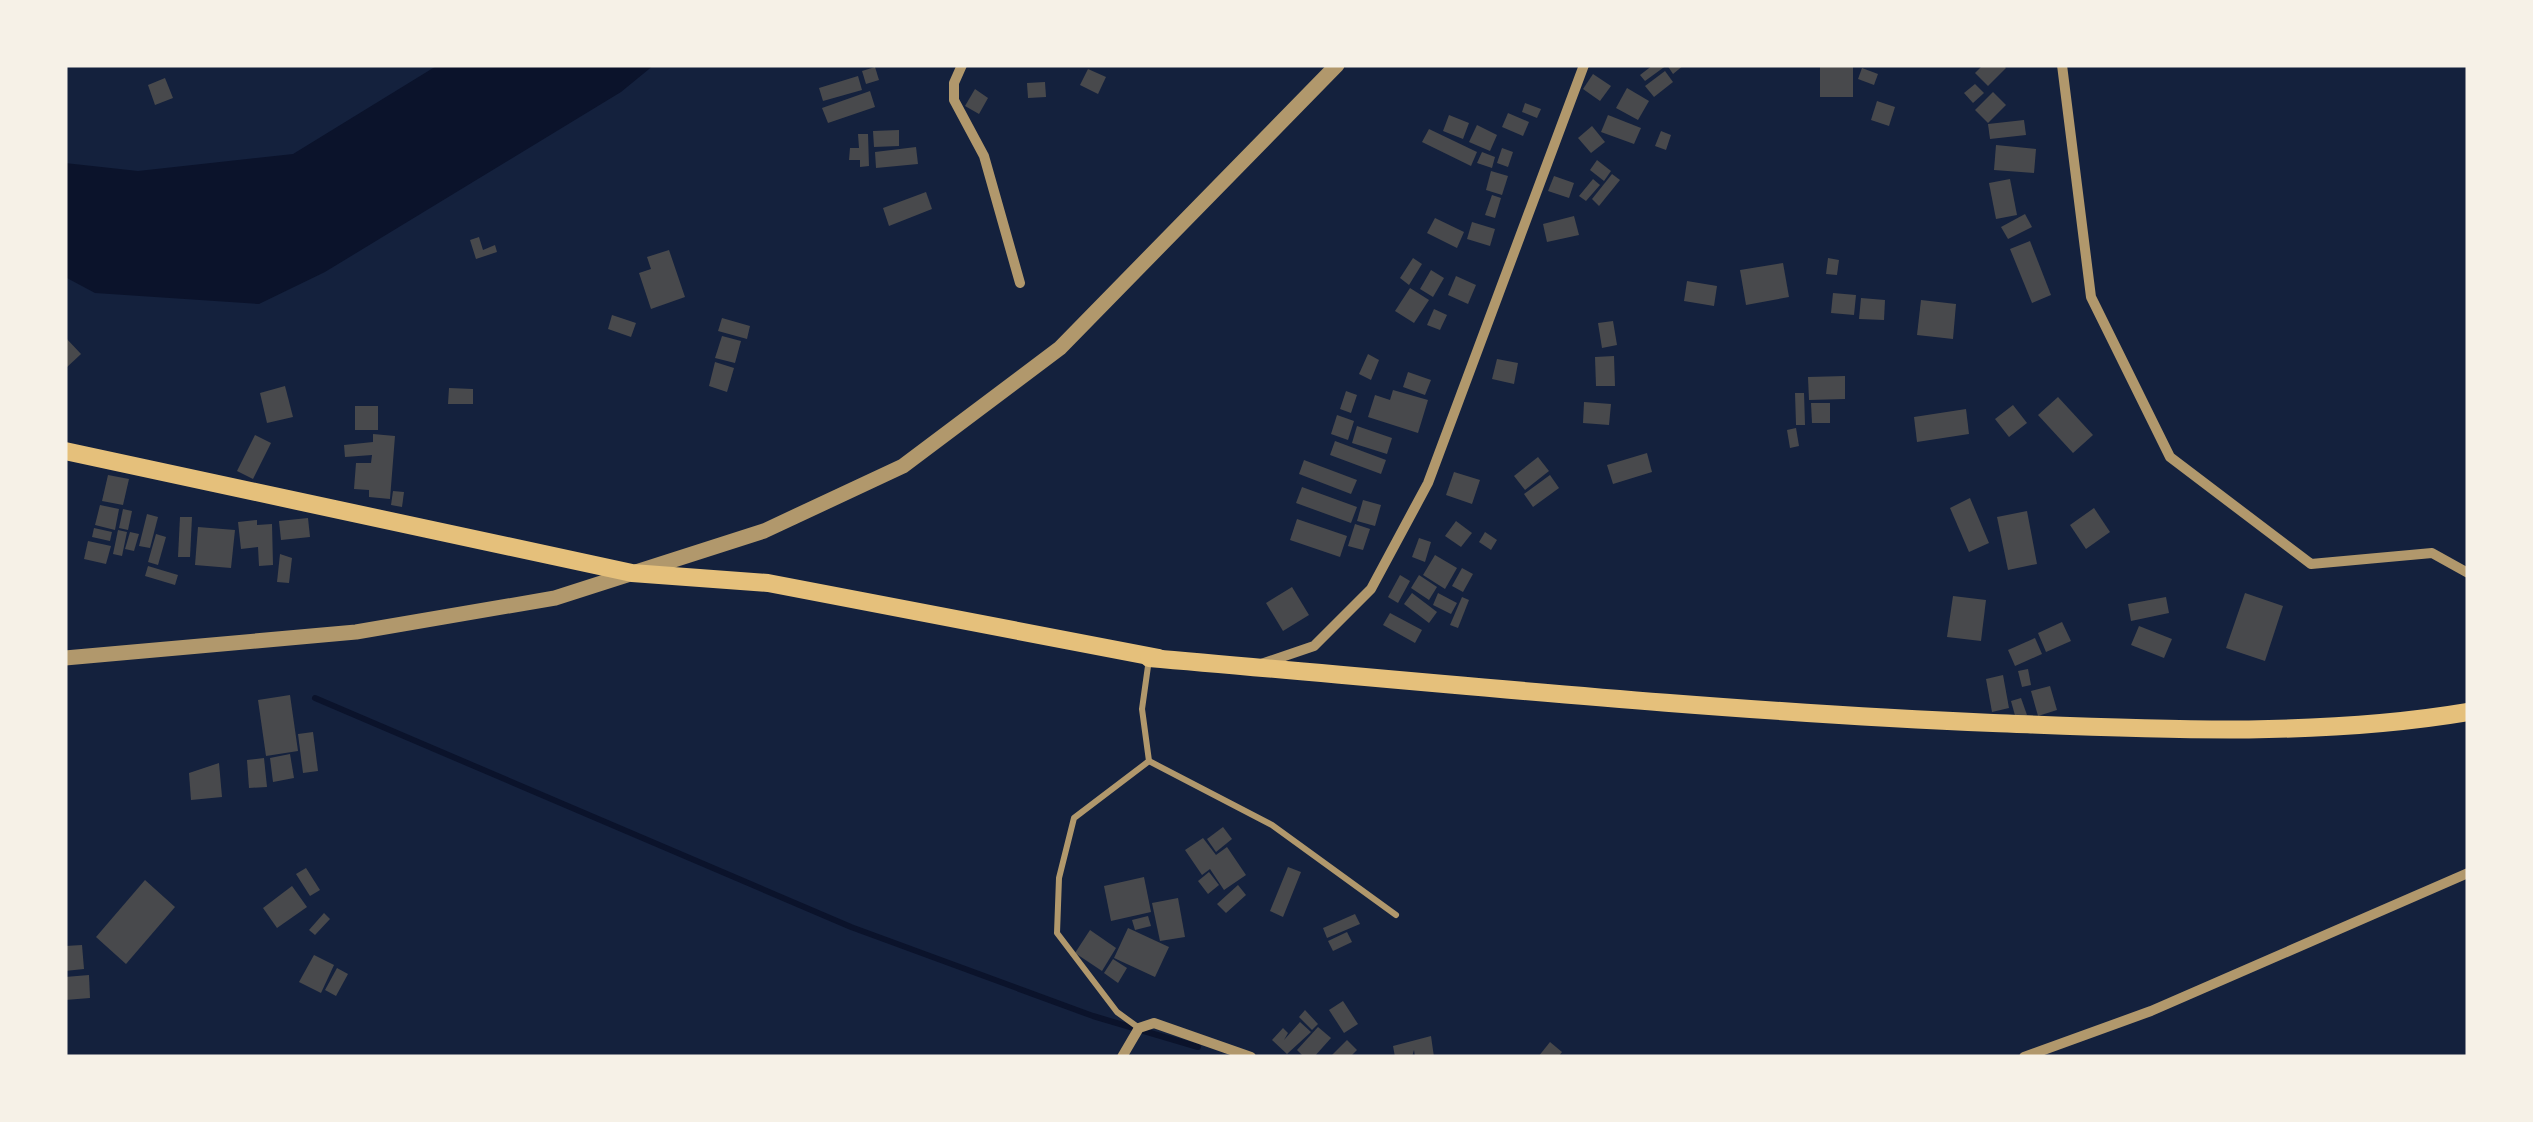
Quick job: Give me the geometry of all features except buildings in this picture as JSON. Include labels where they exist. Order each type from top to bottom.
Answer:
[{"type":"main road","points":[[65,451],[632,573],[768,583],[1150,658],[1830,716],[2110,728],[2382,726],[2468,712]]},
{"type":"main road","points":[[1150,658],[1255,665]]},
{"type":"street","points":[[962,65],[954,83],[954,100],[984,156],[1020,283]]},
{"type":"street","points":[[65,658],[356,632],[556,598],[764,530],[903,466],[1060,348],[1337,65]]},
{"type":"street","points":[[1255,665],[1314,646],[1371,589],[1380,574],[1428,483],[1584,65]]},
{"type":"street","points":[[2062,65],[2090,297],[2170,457],[2311,564],[2432,553],[2468,573]]},
{"type":"street","points":[[2024,1057],[2151,1012],[2468,873]]},
{"type":"street","points":[[1122,1057],[1139,1028],[1154,1023],[1251,1057]]},
{"type":"lane","points":[[1148,760],[1142,709],[1150,658]]},
{"type":"lane","points":[[1148,760],[1272,825],[1396,915]]},
{"type":"lane","points":[[1139,1028],[1118,1012],[1058,933],[1059,878],[1074,818],[1148,760]]},
{"type":"water","points":[[438,65],[654,65],[621,92],[325,272],[259,304],[95,293],[65,277],[65,163],[138,171],[293,154]]},
{"type":"waterway","points":[[315,698],[851,927],[1093,1016],[1198,1047]]}]
